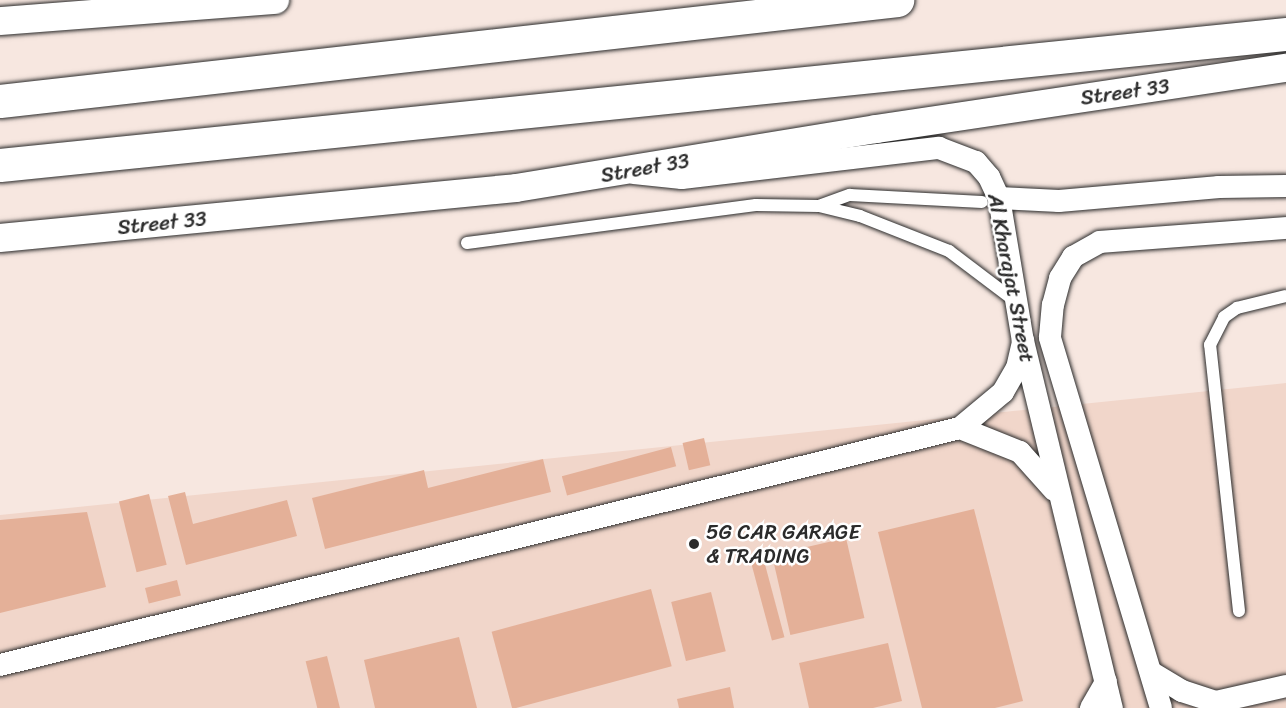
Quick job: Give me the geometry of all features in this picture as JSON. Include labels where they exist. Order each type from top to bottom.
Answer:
[{"type":"highway","points":[[0,101],[897,0]]},
{"type":"highway","name":"Street 33","points":[[0,165],[1286,34]]},
{"type":"street","points":[[0,21],[275,0]]},
{"type":"street","name":"Street 33","points":[[0,238],[516,188],[876,129],[1286,68]]},
{"type":"street","name":"Al Kharajat Street","points":[[627,171],[682,178],[939,148],[976,162],[989,177],[990,200],[1016,301],[1060,502],[1112,708]]},
{"type":"street","points":[[990,200],[1059,201],[1219,187],[1286,186]]},
{"type":"street","name":"Al Kharajat Street","points":[[1161,708],[1050,337],[1060,278],[1073,257],[1100,242],[1286,228]]},
{"type":"street","points":[[0,665],[960,428],[1003,392],[1017,368],[1023,340]]},
{"type":"street","points":[[960,428],[1020,452],[1050,483],[1060,502]]},
{"type":"street","points":[[1152,673],[1182,691],[1213,705],[1286,686]]},
{"type":"street","points":[[1091,708],[1106,682]]},
{"type":"lane","points":[[819,206],[850,195],[990,200]]},
{"type":"lane","points":[[467,243],[756,205],[819,206],[860,216],[949,251],[1016,301]]},
{"type":"lane","points":[[1239,611],[1210,345],[1220,324],[1237,308],[1286,296]]},
{"type":"shaded area","points":[[1286,383],[1286,708],[0,708],[0,515]]},
{"type":"building","points":[[704,438],[710,465],[689,470],[683,443]]},
{"type":"building","points":[[671,447],[676,466],[567,496],[562,476]]},
{"type":"building","points":[[543,459],[551,492],[325,549],[312,498],[424,470],[428,488]]},
{"type":"building","points":[[185,492],[193,524],[287,500],[297,536],[186,565],[168,496]]},
{"type":"building","points":[[149,494],[167,565],[137,572],[119,501]]},
{"type":"building","points":[[974,509],[1023,701],[995,708],[922,708],[878,532]]},
{"type":"building","points":[[87,512],[106,587],[0,613],[0,520]]},
{"type":"building","points":[[846,538],[864,618],[790,635],[772,555]]},
{"type":"building","points":[[763,557],[784,637],[772,641],[750,560]]},
{"type":"building","points":[[177,580],[181,596],[149,604],[145,588]]},
{"type":"building","points":[[651,589],[672,666],[512,708],[492,632]]},
{"type":"building","points":[[711,592],[726,651],[686,661],[671,602]]},
{"type":"building","points":[[459,637],[477,708],[375,708],[364,660]]},
{"type":"building","points":[[888,643],[902,701],[873,708],[809,708],[799,663]]},
{"type":"building","points":[[327,656],[340,708],[317,708],[306,661]]},
{"type":"building","points":[[730,687],[734,708],[679,708],[677,699]]},
{"type":"place","name":"5G CAR GARAGE & TRADING","points":[[694,544]]}]
